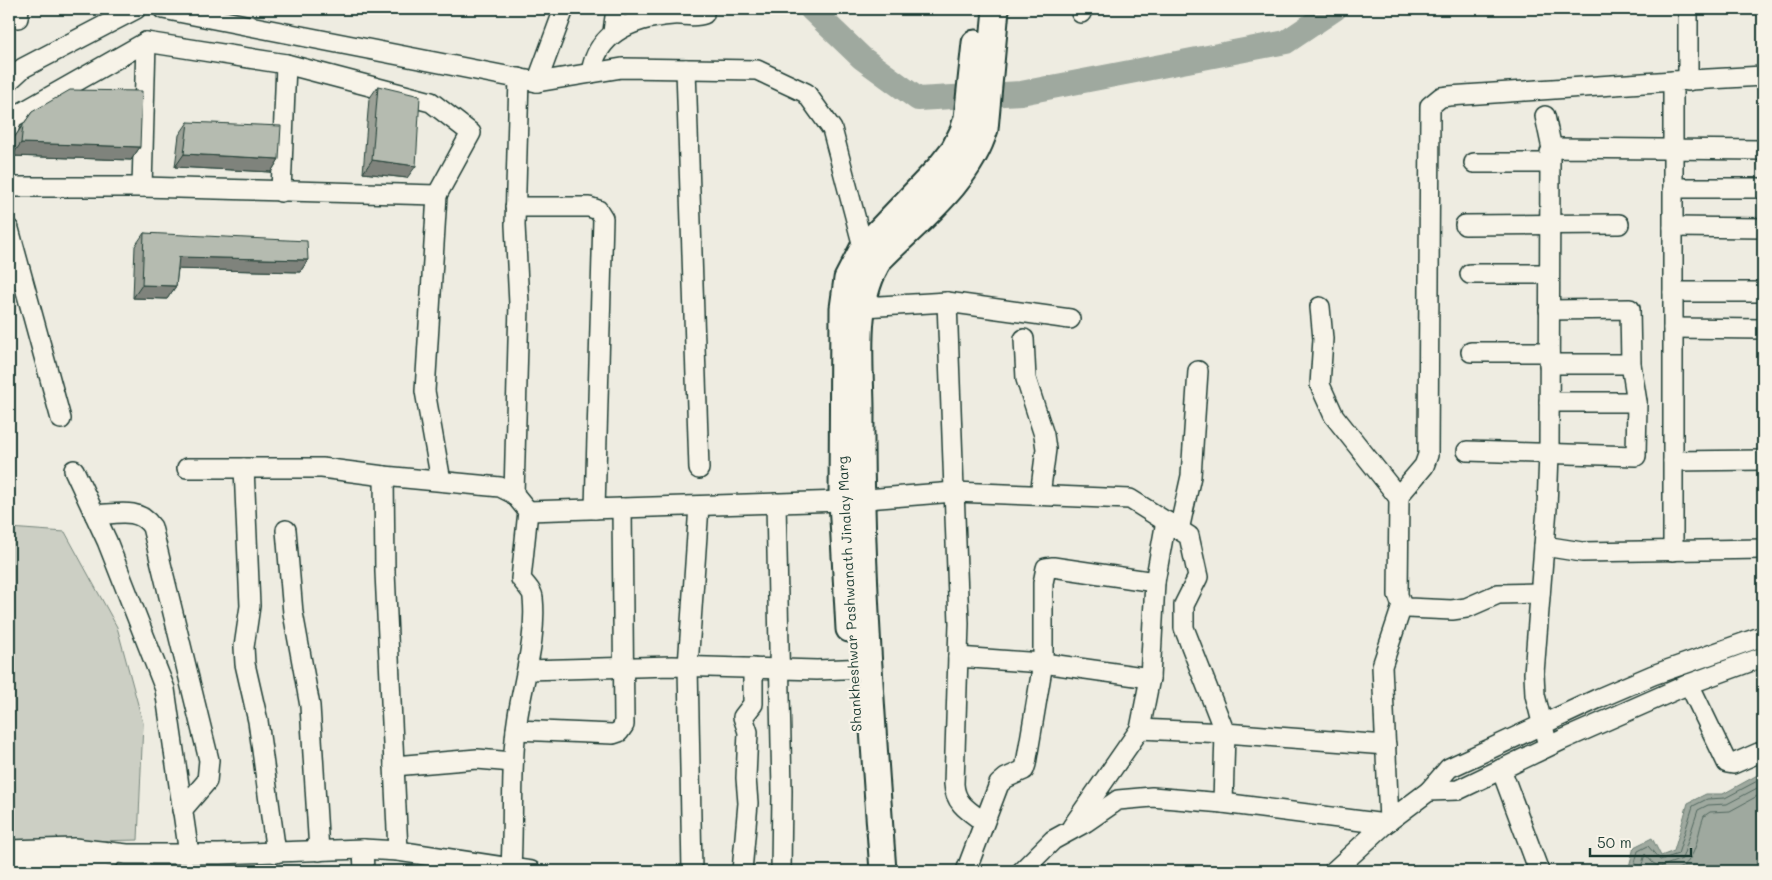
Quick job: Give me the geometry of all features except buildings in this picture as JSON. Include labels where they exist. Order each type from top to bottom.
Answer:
[{"type":"main road","points":[[883,871],[860,668],[851,500],[863,307],[871,273],[880,259],[955,184],[975,156],[983,45],[980,9]]},
{"type":"main road","points":[[983,45],[996,9]]},
{"type":"main road","name":"Shankheshwar Pashwanath Jinalay Marg","points":[[851,500],[843,308],[847,279],[863,248],[939,168],[976,124]]},
{"type":"main road","name":"Shankheshwar Pashwanath Jinalay Marg","points":[[860,668],[866,871]]},
{"type":"street","points":[[9,81],[23,68],[136,9]]},
{"type":"street","points":[[163,9],[537,82],[622,68],[757,70],[806,93],[832,129],[871,273]]},
{"type":"street","points":[[537,82],[564,9]]},
{"type":"street","points":[[613,32],[616,9]]},
{"type":"street","points":[[591,73],[592,62],[613,32],[620,28],[669,12],[699,16],[704,14],[704,9]]},
{"type":"street","points":[[1673,551],[1673,148],[1688,9]]},
{"type":"street","points":[[142,187],[146,42]]},
{"type":"street","points":[[9,128],[12,118],[146,42],[286,64],[432,102],[471,133],[437,195],[425,391],[441,481]]},
{"type":"street","points":[[281,192],[286,64]]},
{"type":"street","points":[[686,69],[699,468]]},
{"type":"street","points":[[1387,822],[1382,666],[1402,606],[1398,595],[1400,498],[1401,493],[1424,466],[1428,455],[1430,106],[1441,97],[1449,96],[1763,76]]},
{"type":"street","points":[[514,494],[519,304],[515,207],[519,78]]},
{"type":"street","points":[[1545,116],[1550,156],[1549,453],[1534,673],[1535,695],[1541,725],[1548,746]]},
{"type":"street","points":[[1474,163],[1673,148],[1763,150]]},
{"type":"street","points":[[9,187],[142,187],[437,195]]},
{"type":"street","points":[[1673,188],[1763,188]]},
{"type":"street","points":[[515,207],[589,207],[598,210],[603,218],[595,509]]},
{"type":"street","points":[[1465,225],[1619,224]]},
{"type":"street","points":[[1673,227],[1763,228]]},
{"type":"street","points":[[9,229],[61,419]]},
{"type":"street","points":[[1470,274],[1549,274]]},
{"type":"street","points":[[1673,292],[1763,292]]},
{"type":"street","points":[[947,302],[959,623],[954,794],[959,804],[984,822]]},
{"type":"street","points":[[863,307],[947,302],[1070,319]]},
{"type":"street","points":[[1320,308],[1323,339],[1320,385],[1326,401],[1334,416],[1400,498]]},
{"type":"street","points":[[1467,451],[1636,456],[1637,402],[1631,364],[1630,309],[1549,310]]},
{"type":"street","points":[[1673,328],[1763,329]]},
{"type":"street","points":[[1024,339],[1026,379],[1044,435],[1046,449],[1040,495]]},
{"type":"street","points":[[1471,352],[1631,364]]},
{"type":"street","points":[[1070,831],[1140,730],[1150,678],[1155,582],[1191,476],[1198,371]]},
{"type":"street","points":[[1550,402],[1637,402]]},
{"type":"street","points":[[1673,461],[1763,460]]},
{"type":"street","points":[[9,850],[74,848],[127,854],[190,854],[220,863],[276,853],[363,849],[398,851],[521,870],[514,824],[514,762],[516,730],[527,670],[533,596],[521,579],[528,511],[514,494],[500,487],[322,468],[187,468]]},
{"type":"street","points":[[244,468],[250,606],[244,647],[245,664],[258,721],[276,853]]},
{"type":"street","points":[[74,470],[95,515],[165,688],[190,854]]},
{"type":"street","points":[[384,476],[385,572],[398,851]]},
{"type":"street","points":[[528,511],[851,500],[954,492],[1130,499],[1189,536],[1198,577],[1184,605],[1184,628],[1225,733],[1223,803]]},
{"type":"street","points":[[776,503],[782,871]]},
{"type":"street","points":[[692,871],[688,666],[699,506]]},
{"type":"street","points":[[516,730],[613,734],[619,732],[624,725],[622,508]]},
{"type":"street","points":[[95,515],[139,514],[152,527],[209,760],[207,781],[182,810]]},
{"type":"street","points":[[286,530],[293,612],[310,706],[319,851]]},
{"type":"street","points":[[1544,546],[1582,552],[1763,549]]},
{"type":"street","points":[[966,871],[999,784],[1006,778],[1024,770],[1026,764],[1043,663],[1043,583],[1046,568],[1053,567],[1155,582]]},
{"type":"street","points":[[1402,606],[1452,610],[1466,608],[1498,594],[1540,593]]},
{"type":"street","points":[[1340,869],[1387,822],[1429,790],[1449,768],[1653,675],[1763,636]]},
{"type":"street","points":[[958,657],[1043,663],[1150,678]]},
{"type":"street","points":[[1429,790],[1458,790],[1548,746],[1689,684],[1763,657]]},
{"type":"street","points":[[527,670],[688,666],[780,669],[860,668]]},
{"type":"street","points":[[742,871],[748,803],[746,778],[748,732],[743,717],[753,704],[752,668]]},
{"type":"street","points":[[1689,684],[1727,763],[1733,764],[1763,751]]},
{"type":"street","points":[[1140,730],[1225,733],[1386,745]]},
{"type":"street","points":[[394,766],[477,759],[514,762]]},
{"type":"street","points":[[1501,769],[1539,871]]},
{"type":"street","points":[[1022,871],[1053,840],[1118,800],[1152,797],[1223,803],[1387,822]]},
{"type":"street","points":[[363,849],[364,871]]},
{"type":"street","points":[[9,868],[85,863],[127,854]]},
{"type":"shaded area","points":[[9,528],[65,532],[117,627],[143,723],[138,840],[9,843]]},
{"type":"water","points":[[1763,772],[1763,871],[1628,871],[1634,847],[1652,838],[1661,856],[1674,851],[1688,803],[1706,794],[1723,794]]},
{"type":"waterway","points":[[811,9],[862,58],[918,99],[1021,93],[1286,42],[1335,9]]}]
